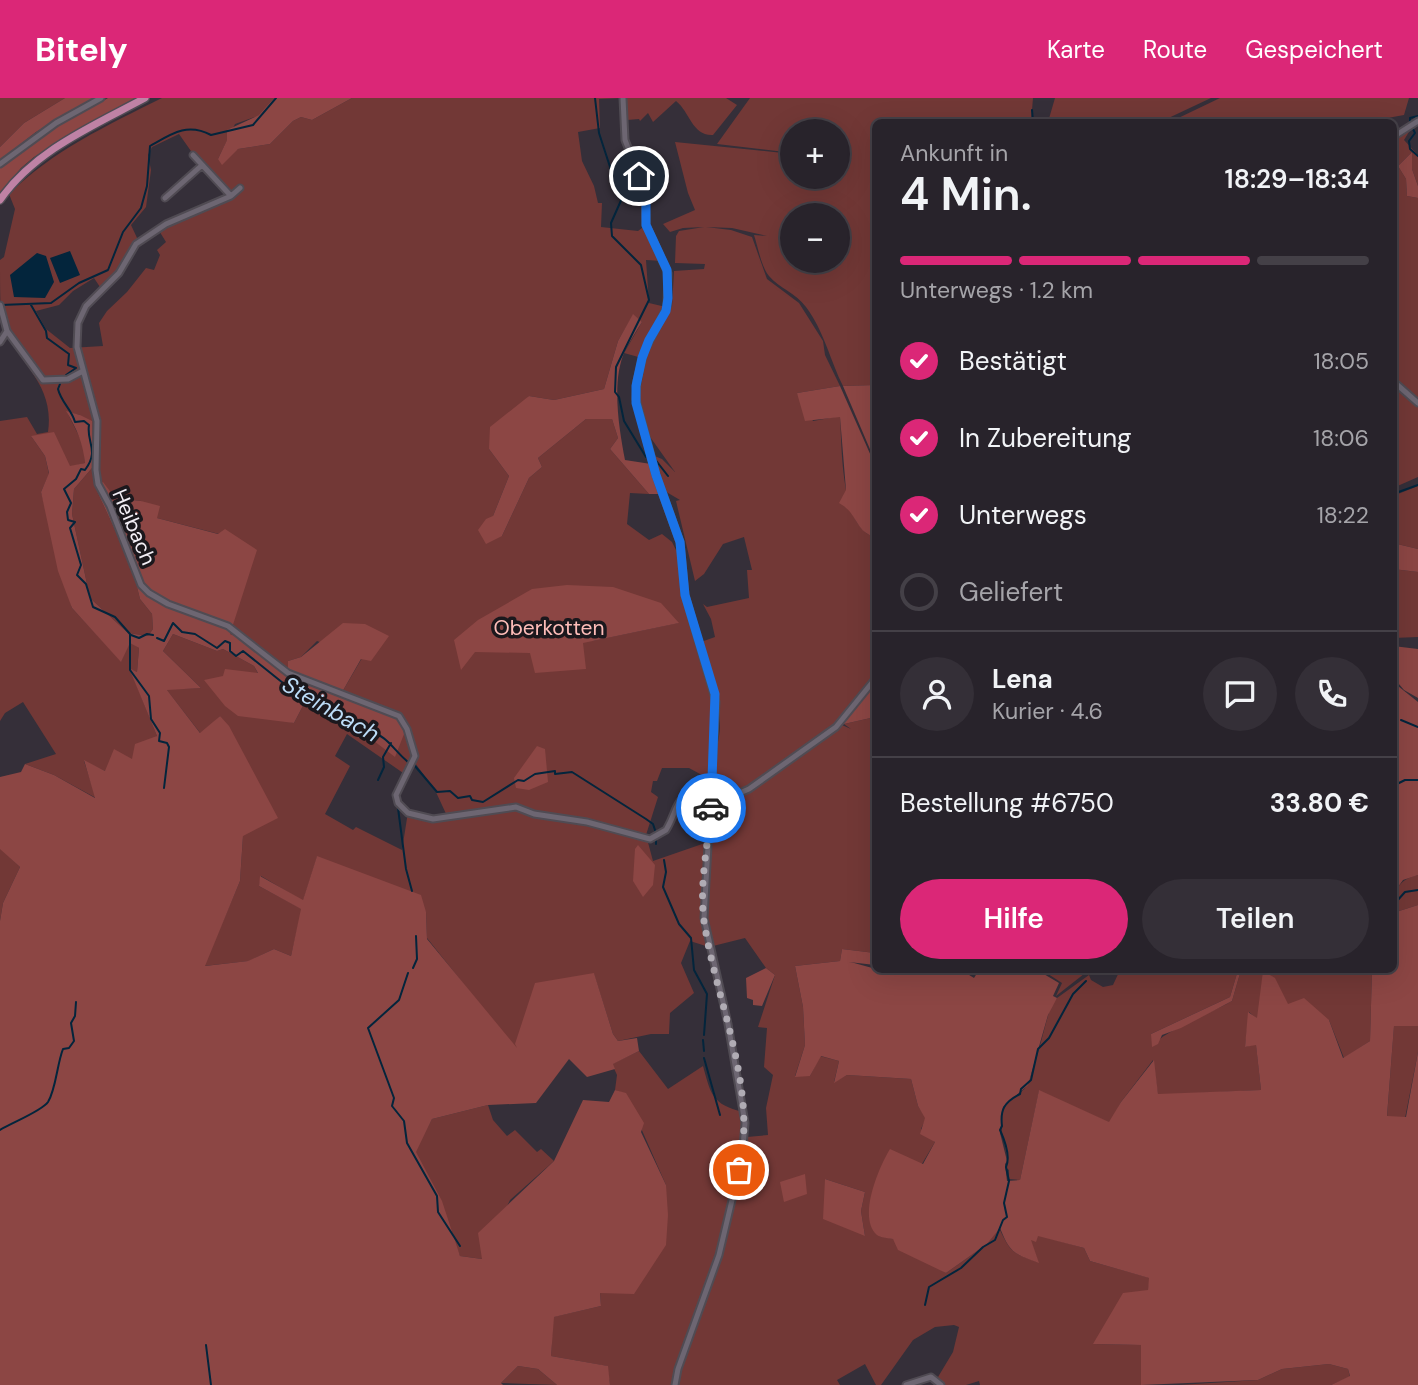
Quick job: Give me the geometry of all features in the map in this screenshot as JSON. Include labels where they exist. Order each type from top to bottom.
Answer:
[{"type":"main road","points":[[0,200],[17,178],[39,158],[145,98]]},
{"type":"street","points":[[0,164],[56,123],[101,98]]},
{"type":"street","points":[[623,98],[625,143],[645,191],[648,230],[667,267],[667,307],[649,340],[640,368],[636,395],[638,413],[682,552],[685,595],[716,702],[704,918],[742,1098],[744,1138],[719,1255],[675,1385]]},
{"type":"street","points":[[1397,135],[1418,121]]},
{"type":"street","points":[[193,155],[230,196]]},
{"type":"street","points":[[165,198],[201,166]]},
{"type":"street","points":[[0,307],[7,331],[43,380],[68,379],[83,372],[77,347],[78,323],[82,312],[119,273],[136,244],[166,224],[230,196],[240,188]]},
{"type":"street","points":[[0,342],[7,331]]},
{"type":"street","name":"Heibach","points":[[83,372],[97,421],[98,484],[110,506],[141,584],[149,593],[168,604],[228,626],[288,673],[399,716],[411,740],[414,762],[405,774],[397,800],[408,813],[438,820],[516,807],[534,814],[587,822],[650,839],[666,830],[676,804],[682,797],[700,788],[712,794]]},
{"type":"street","points":[[1397,385],[1418,403]]},
{"type":"street","points":[[712,794],[735,795],[750,789],[836,727],[872,683]]},
{"type":"street","points":[[905,1385],[928,1377],[936,1379],[941,1385]]},
{"type":"green space","points":[[0,98],[65,98],[24,123],[0,147]]},
{"type":"green space","points":[[65,98],[95,98],[36,132],[0,160],[0,147],[24,123]]},
{"type":"green space","points":[[108,98],[137,98],[34,157],[0,193],[0,168],[44,134]]},
{"type":"green space","points":[[162,98],[274,98],[260,115],[235,124],[218,159],[238,149],[270,144],[293,121],[301,117],[312,120],[352,98],[622,98],[599,99],[600,128],[578,132],[582,161],[594,186],[598,203],[602,203],[601,227],[638,231],[646,225],[663,261],[646,260],[649,303],[666,307],[642,358],[624,353],[642,322],[633,315],[618,341],[604,389],[554,400],[529,396],[489,449],[509,476],[493,516],[502,536],[529,478],[542,467],[538,458],[586,419],[612,419],[618,438],[610,449],[649,494],[630,493],[627,524],[649,540],[662,534],[672,542],[676,550],[682,551],[683,588],[714,697],[715,752],[719,738],[719,711],[701,642],[715,637],[711,619],[703,604],[707,607],[749,598],[747,570],[752,570],[744,537],[723,544],[704,574],[695,581],[676,501],[680,500],[663,490],[652,455],[662,459],[675,472],[648,434],[639,395],[648,350],[672,306],[674,271],[704,269],[705,264],[675,263],[676,236],[679,231],[704,227],[670,232],[663,224],[695,210],[675,142],[780,153],[780,189],[850,189],[850,119],[780,119],[780,151],[717,144],[750,98],[1033,98],[1031,119],[872,119],[872,385],[843,386],[812,316],[802,302],[766,272],[754,235],[767,236],[732,228],[706,227],[731,230],[752,237],[767,279],[799,303],[823,341],[825,355],[840,386],[797,393],[813,421],[840,416],[849,503],[855,519],[864,531],[872,535],[872,682],[844,718],[820,739],[842,725],[851,729],[844,724],[872,718],[872,953],[842,949],[840,961],[795,966],[803,1007],[805,1045],[795,1076],[810,1076],[820,1056],[839,1061],[834,1082],[847,1075],[911,1079],[918,1106],[926,1118],[921,1129],[935,1142],[879,1236],[893,1239],[946,1273],[987,1244],[999,1228],[1013,1251],[1038,1262],[1030,1239],[1038,1235],[1084,1248],[1090,1261],[1150,1278],[1148,1291],[1094,1344],[1141,1345],[1141,1385],[980,1385],[979,1381],[966,1385],[942,1385],[938,1377],[953,1352],[959,1327],[954,1325],[935,1327],[913,1340],[881,1385],[876,1385],[865,1364],[837,1380],[840,1385],[677,1385],[679,1370],[720,1255],[747,1137],[768,1135],[766,1108],[773,1075],[764,1067],[767,1028],[758,1027],[775,975],[766,968],[745,938],[709,947],[690,941],[681,963],[694,993],[670,1013],[669,1034],[651,1034],[618,1041],[613,1034],[594,974],[521,1056],[427,938],[426,912],[317,857],[303,901],[261,876],[259,886],[302,909],[291,956],[274,949],[249,961],[204,966],[240,881],[243,836],[220,716],[201,734],[166,689],[201,688],[163,651],[173,634],[217,651],[223,649],[254,666],[283,720],[294,723],[307,698],[349,722],[341,694],[362,658],[317,641],[301,657],[288,661],[288,673],[248,641],[230,634],[232,624],[219,534],[157,518],[141,501],[115,498],[95,487],[132,567],[140,599],[152,614],[153,629],[148,636],[128,633],[90,598],[72,514],[74,489],[92,468],[80,415],[67,412],[84,446],[85,463],[70,467],[31,436],[45,456],[49,474],[41,492],[72,608],[121,661],[130,642],[139,648],[137,672],[130,669],[157,736],[132,760],[105,771],[84,761],[96,798],[54,775],[25,764],[56,754],[23,702],[5,713],[0,721],[0,421],[27,417],[37,434],[48,432],[49,415],[41,387],[2,325],[0,260],[4,257],[15,209],[9,194],[62,152]],"holes":[[[179,134],[205,171],[230,196],[158,229],[166,242],[157,250],[160,255],[154,270],[146,268],[107,311],[99,323],[103,346],[70,348],[46,329],[36,311],[59,305],[73,291],[94,278],[100,287],[113,277],[138,240],[131,225],[146,207],[151,170],[148,155],[152,147]],[[657,602],[678,623],[592,641]],[[347,734],[406,775],[415,763],[435,790],[448,818],[435,819],[408,812],[402,850],[356,827],[353,830],[325,814],[350,766],[335,756]],[[662,768],[689,768],[713,781],[708,874],[703,883],[708,842],[653,861],[646,835],[658,797],[651,792],[653,781],[657,781]],[[825,1179],[865,1192],[861,1211],[865,1236]]]},
{"type":"green space","points":[[274,98],[352,98],[312,120],[301,117],[293,121],[270,144],[238,149],[222,165],[218,159],[227,140],[227,130],[259,115]]},
{"type":"green space","points":[[625,98],[726,98],[737,105],[713,135],[700,132],[676,101],[653,122],[648,113],[640,121],[627,120]]},
{"type":"green space","points":[[1055,98],[1211,98],[1166,119],[1049,119]]},
{"type":"green space","points":[[1220,98],[1409,98],[1404,115],[1382,119],[1176,119]]},
{"type":"green space","points":[[1412,127],[1404,140],[1418,155],[1418,186],[1412,169],[1412,152],[1398,166],[1406,179],[1407,196],[1418,198],[1418,402],[1397,383],[1397,139]]},
{"type":"green space","points":[[1412,152],[1412,169],[1418,186],[1418,198],[1407,196],[1406,179],[1398,166]]},
{"type":"green space","points":[[645,161],[656,162],[663,189],[660,192],[650,192],[641,166]]},
{"type":"green space","points":[[633,314],[642,322],[627,347],[618,376],[620,434],[625,460],[651,464],[662,494],[649,494],[610,449],[618,438],[612,419],[586,419],[538,458],[542,467],[529,478],[502,536],[486,544],[478,530],[486,519],[493,516],[509,476],[489,449],[490,427],[529,396],[554,400],[604,389],[618,341]]},
{"type":"green space","points":[[872,385],[872,454],[843,386]]},
{"type":"green space","points":[[840,386],[872,458],[872,536],[863,531],[850,512],[839,503],[846,490],[840,417],[805,421],[797,393]]},
{"type":"green space","points":[[1397,386],[1418,406],[1418,477],[1397,486]]},
{"type":"green space","points":[[66,411],[92,421],[92,468],[74,489],[72,514],[90,598],[128,633],[148,636],[153,629],[152,614],[140,599],[132,567],[95,487],[103,482],[115,498],[160,506],[157,518],[218,534],[225,529],[257,550],[230,634],[248,641],[288,672],[288,661],[301,657],[343,623],[365,624],[389,636],[371,661],[361,659],[341,694],[399,717],[406,729],[395,757],[349,722],[307,698],[294,723],[238,716],[225,706],[204,680],[223,676],[225,669],[258,673],[254,666],[223,649],[217,651],[173,634],[163,651],[201,688],[167,690],[200,733],[220,716],[229,726],[278,818],[243,836],[240,881],[205,966],[248,961],[274,949],[291,956],[301,909],[259,886],[260,876],[303,900],[317,856],[421,895],[426,912],[427,939],[517,1048],[515,1044],[535,983],[594,973],[613,1034],[618,1041],[637,1038],[639,1051],[613,1064],[615,1069],[587,1077],[569,1059],[536,1103],[488,1105],[432,1119],[416,1152],[442,1201],[460,1256],[482,1259],[478,1233],[554,1161],[583,1100],[609,1102],[615,1090],[626,1093],[644,1123],[641,1132],[666,1185],[666,1245],[634,1294],[600,1293],[601,1306],[554,1317],[551,1356],[608,1366],[610,1385],[557,1385],[538,1369],[518,1366],[501,1383],[503,1385],[0,1385],[0,921],[3,903],[20,867],[0,849],[0,777],[21,772],[25,764],[54,775],[95,798],[84,760],[105,771],[114,749],[132,759],[135,744],[157,736],[129,668],[137,672],[139,648],[130,643],[121,662],[72,608],[58,571],[41,492],[49,473],[45,456],[31,436],[54,432],[70,466],[85,463],[79,436]]},
{"type":"green space","points":[[1418,486],[1418,549],[1397,544],[1397,494]]},
{"type":"green space","points":[[1397,544],[1418,549],[1418,572],[1397,569]]},
{"type":"green space","points":[[1397,569],[1418,572],[1418,637],[1397,638]]},
{"type":"green space","name":"Oberkotten","points":[[567,585],[613,587],[661,603],[679,623],[583,643],[586,669],[535,673],[530,653],[475,652],[461,670],[454,640],[478,620],[532,589]]},
{"type":"green space","points":[[1397,646],[1418,649],[1418,698],[1404,690],[1397,682]]},
{"type":"green space","points":[[1397,685],[1418,702],[1418,875],[1403,880],[1397,888]]},
{"type":"green space","points":[[872,686],[872,718],[844,724]]},
{"type":"green space","points":[[537,746],[545,749],[548,782],[529,790],[516,788],[514,778]]},
{"type":"green space","points":[[638,845],[655,865],[653,885],[643,897],[633,881],[635,849]]},
{"type":"green space","points":[[0,848],[20,867],[3,903],[0,921]]},
{"type":"green space","points":[[1418,875],[1418,905],[1397,912],[1398,888],[1411,877]]},
{"type":"green space","points":[[1418,905],[1418,1026],[1394,1026],[1387,1116],[1406,1117],[1418,1052],[1418,1385],[1331,1385],[1350,1376],[1348,1369],[1329,1364],[1282,1369],[1258,1380],[1141,1385],[1141,1345],[1093,1344],[1123,1293],[1148,1290],[1149,1278],[1090,1261],[1084,1248],[1038,1236],[1036,1242],[1031,1240],[1039,1263],[1014,1252],[1000,1228],[987,1244],[946,1273],[898,1250],[893,1239],[877,1235],[871,1227],[869,1205],[876,1180],[890,1149],[923,1164],[935,1142],[920,1134],[925,1118],[918,1106],[911,1079],[847,1075],[834,1083],[839,1061],[821,1056],[810,1076],[795,1077],[805,1045],[803,1007],[795,966],[840,961],[842,949],[872,953],[872,965],[849,962],[872,968],[872,973],[966,973],[974,978],[977,973],[1042,973],[1059,983],[1053,996],[1057,998],[1048,1015],[1028,1085],[1003,1107],[1000,1133],[1007,1161],[1007,1181],[1020,1180],[1039,1090],[1109,1122],[1154,1060],[1158,1094],[1261,1090],[1256,1045],[1245,1047],[1248,1012],[1257,1018],[1263,973],[1275,978],[1288,1004],[1304,998],[1329,1020],[1343,1058],[1370,1041],[1372,973],[1397,973],[1397,912]]},
{"type":"green space","points":[[766,968],[775,975],[762,1006],[753,1005],[753,1000],[747,998],[746,978]]},
{"type":"green space","points":[[1047,973],[1085,973],[1056,996],[1062,983]]},
{"type":"green space","points":[[1119,973],[1237,973],[1230,997],[1151,1034],[1159,1040],[1232,1001],[1240,973],[1372,973],[1370,1041],[1344,1058],[1329,1020],[1257,1019],[1249,1012],[1245,1047],[1256,1044],[1261,1090],[1158,1095],[1153,1060],[1121,1102],[1110,1123],[1039,1091],[1020,1180],[1009,1179],[1001,1125],[1002,1110],[1029,1081],[1051,1006],[1057,998],[1089,975],[1091,980],[1103,987],[1113,985]]},
{"type":"green space","points":[[1237,973],[1240,973],[1232,1001],[1162,1035],[1158,1044],[1152,1047],[1151,1034],[1230,997]]},
{"type":"green space","points":[[1394,1025],[1418,1026],[1418,1052],[1405,1118],[1387,1117]]},
{"type":"green space","points":[[639,1051],[668,1089],[703,1066],[714,1097],[725,1106],[743,1112],[741,1147],[728,1216],[675,1385],[610,1385],[607,1366],[551,1356],[553,1317],[601,1306],[600,1293],[666,1185],[626,1094],[615,1090],[617,1075],[612,1064]]},
{"type":"green space","points":[[488,1105],[493,1120],[507,1136],[515,1130],[537,1152],[541,1149],[554,1161],[510,1200],[482,1259],[460,1256],[415,1152],[432,1119]]},
{"type":"green space","points":[[805,1174],[807,1194],[784,1202],[780,1182]]},
{"type":"green space","points":[[825,1179],[865,1192],[861,1211],[865,1236],[823,1219]]},
{"type":"green space","points":[[1329,1364],[1348,1369],[1350,1377],[1331,1385],[1179,1385],[1258,1380],[1282,1369]]},
{"type":"green space","points":[[518,1366],[538,1369],[557,1385],[501,1383]]},
{"type":"water","points":[[70,251],[80,275],[60,283],[50,258]]},
{"type":"water","points":[[37,253],[46,256],[54,282],[45,298],[14,297],[10,275]]},
{"type":"waterway","points":[[1,305],[51,303],[79,283],[108,270],[123,232],[141,208],[147,186],[150,146],[179,131],[194,130],[211,135],[253,125],[276,98]]},
{"type":"waterway","points":[[595,98],[599,133],[612,173]]},
{"type":"waterway","points":[[1032,110],[1033,119]]},
{"type":"waterway","points":[[1410,122],[1410,118],[1418,116]]},
{"type":"waterway","points":[[1413,129],[1415,133],[1409,141],[1410,149],[1418,156]]},
{"type":"waterway","points":[[623,196],[611,223],[612,236],[641,265],[649,300],[616,367],[615,392],[619,397],[624,421],[646,457]]},
{"type":"waterway","name":"Heibach","points":[[31,305],[46,331],[47,338],[69,354],[68,365],[76,368],[66,375]]},
{"type":"waterway","name":"Heibach","points":[[60,384],[59,394],[75,422],[84,421],[89,425],[92,452],[85,470],[81,469],[76,479],[64,489],[71,503],[67,512],[68,520],[75,522],[70,528],[81,565],[77,575],[86,584],[93,607],[115,617],[130,634],[130,670],[149,696],[151,719],[160,733],[159,741],[167,743],[169,747],[164,788]]},
{"type":"waterway","points":[[654,458],[668,476]]},
{"type":"waterway","points":[[1397,493],[1418,485]]},
{"type":"waterway","name":"Steinbach","points":[[157,638],[164,641],[173,623],[182,632],[195,634],[217,648],[225,641],[230,643],[230,651],[236,656],[243,651],[293,691],[312,695],[339,717],[351,720],[380,736],[409,763]]},
{"type":"waterway","name":"Steinbach","points":[[131,635],[139,638],[147,634],[153,635]]},
{"type":"waterway","points":[[1401,720],[1418,727]]},
{"type":"waterway","points":[[378,780],[384,767],[383,757],[391,743]]},
{"type":"waterway","name":"Steinbach","points":[[415,766],[437,792],[450,791],[458,798],[470,796],[472,800],[483,802],[518,780],[524,781],[535,774],[572,772],[653,824],[656,833]]},
{"type":"waterway","points":[[1397,784],[1405,780],[1418,780]]},
{"type":"waterway","points":[[398,808],[406,869],[412,891]]},
{"type":"waterway","name":"Steinbach","points":[[664,860],[666,872],[663,887],[679,924],[691,938],[694,970],[707,994],[704,1035]]},
{"type":"waterway","points":[[1397,901],[1405,892],[1418,890]]},
{"type":"waterway","points":[[413,968],[417,959],[416,936]]},
{"type":"waterway","points":[[408,973],[399,1000],[368,1028],[394,1098],[392,1106],[404,1121],[407,1143],[437,1196],[438,1212],[460,1246]]},
{"type":"waterway","points":[[925,1305],[929,1287],[961,1268],[983,1247],[995,1240],[1003,1220],[1007,1217],[1004,1203],[1009,1181],[1006,1167],[1008,1153],[1000,1130],[1003,1111],[1007,1103],[1020,1094],[1021,1089],[1031,1080],[1038,1049],[1049,1038],[1073,994],[1086,981]]},
{"type":"waterway","name":"Heibach","points":[[0,1130],[48,1102],[63,1049],[69,1048],[74,1041],[71,1023],[75,1016],[76,1002]]},
{"type":"waterway","name":"Steinbach","points":[[703,1040],[704,1051]]},
{"type":"waterway","name":"Steinbach","points":[[704,1058],[720,1115]]},
{"type":"waterway","points":[[206,1345],[211,1385]]},
{"type":"way so far","points":[[711,808],[704,918],[743,1105],[745,1123],[739,1170]]},
{"type":"route","points":[[639,176],[646,195],[646,225],[667,270],[668,302],[642,358],[636,386],[636,403],[656,475],[680,542],[685,595],[715,694],[711,808]]}]
